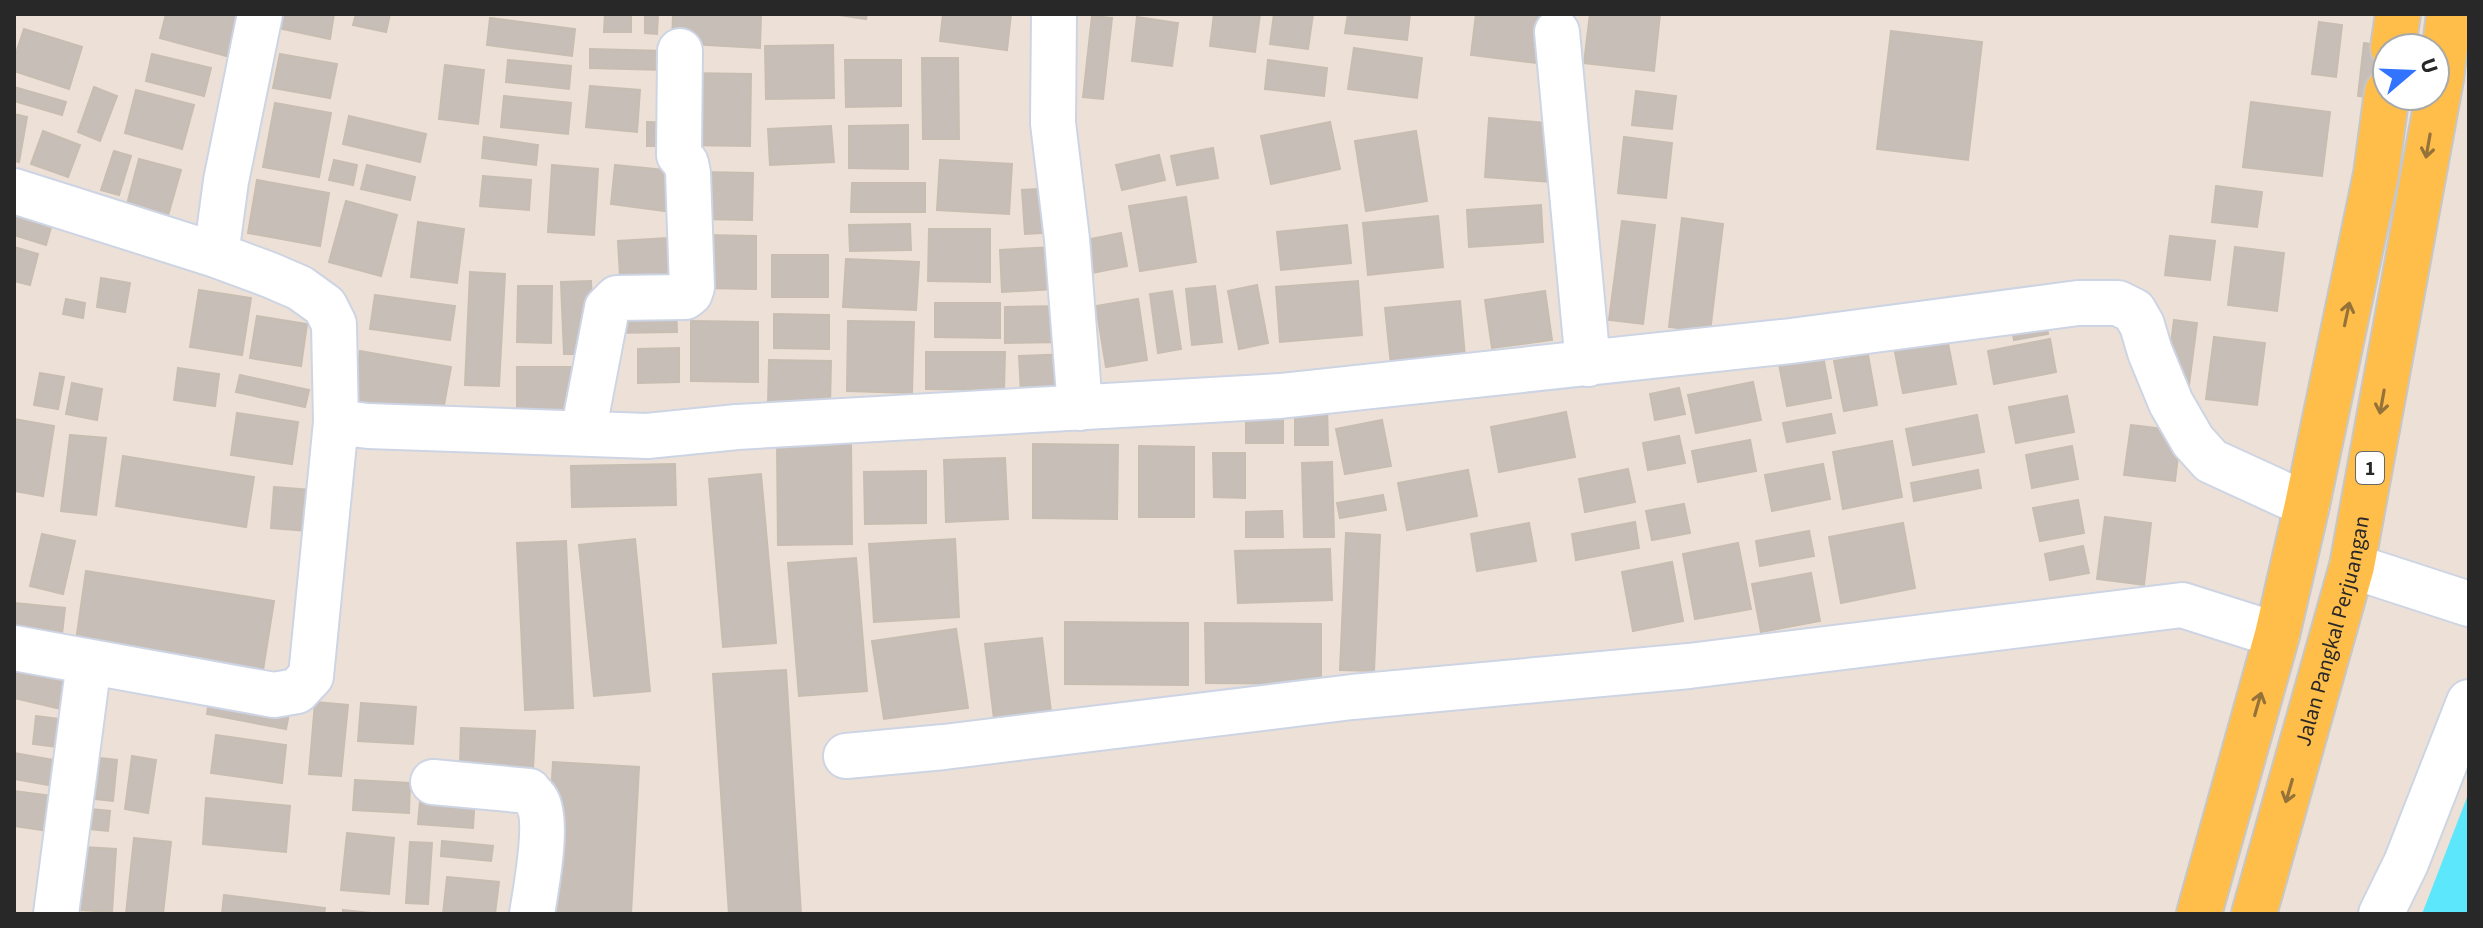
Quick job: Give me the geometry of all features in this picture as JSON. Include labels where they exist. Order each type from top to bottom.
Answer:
[{"type":"main road","name":"Jalan Pangkal Perjuangan","points":[[2254,914],[2352,566],[2441,79],[2449,14]]},
{"type":"main road","points":[[2199,914],[2277,635],[2376,174],[2384,112]]},
{"type":"street","points":[[216,255],[226,181],[260,14]]},
{"type":"street","points":[[1054,14],[1053,123],[1067,239],[1080,408]]},
{"type":"street","points":[[1557,32],[1588,364]]},
{"type":"street","points":[[583,433],[607,308],[611,301],[617,298],[685,297],[692,287],[688,173],[686,163],[679,155],[680,51]]},
{"type":"street","points":[[14,191],[216,255],[300,288],[325,306],[334,324],[336,422],[311,676],[297,691],[274,695],[14,648]]},
{"type":"street","points":[[336,422],[368,426],[647,436],[737,427],[1280,396],[1791,341],[2078,303],[2118,303],[2134,311],[2171,403],[2193,441],[2211,461],[2307,505]]},
{"type":"street","points":[[2352,566],[2469,604]]},
{"type":"street","points":[[846,756],[944,747],[1352,697],[1689,666],[2182,605],[2277,635]]},
{"type":"street","points":[[56,914],[89,662]]},
{"type":"street","points":[[2381,914],[2406,863],[2469,702]]},
{"type":"street","points":[[433,782],[529,791],[537,801],[541,815],[541,841],[532,914]]},
{"type":"water","points":[[2469,792],[2469,914],[2422,914]]},
{"type":"building","points":[[166,14],[252,14],[241,60],[160,38]]},
{"type":"building","points":[[281,14],[334,14],[330,39],[278,28]]},
{"type":"building","points":[[356,14],[390,14],[386,32],[353,25]]},
{"type":"building","points":[[605,14],[631,14],[631,32],[604,32]]},
{"type":"building","points":[[645,14],[658,14],[657,34],[645,33]]},
{"type":"building","points":[[673,14],[761,14],[760,48],[672,43]]},
{"type":"building","points":[[833,14],[867,14],[866,19]]},
{"type":"building","points":[[943,14],[1011,14],[1007,50],[940,41]]},
{"type":"building","points":[[1214,14],[1260,14],[1255,52],[1210,46]]},
{"type":"building","points":[[1274,14],[1313,14],[1308,49],[1270,44]]},
{"type":"building","points":[[1348,14],[1410,14],[1407,40],[1345,33]]},
{"type":"building","points":[[1476,14],[1542,14],[1536,63],[1471,55]]},
{"type":"building","points":[[1590,14],[1660,14],[1654,71],[1584,63]]},
{"type":"building","points":[[1092,16],[1112,18],[1103,99],[1083,97]]},
{"type":"building","points":[[1137,17],[1178,23],[1172,66],[1132,61]]},
{"type":"building","points":[[490,18],[575,29],[572,56],[487,45]]},
{"type":"building","points":[[2319,22],[2342,25],[2336,77],[2312,74]]},
{"type":"building","points":[[24,29],[82,47],[69,89],[14,71],[14,59]]},
{"type":"building","points":[[1891,31],[1982,42],[1968,160],[1877,149]]},
{"type":"building","points":[[2364,43],[2371,44],[2371,98],[2358,96]]},
{"type":"building","points":[[833,45],[834,98],[766,99],[765,46]]},
{"type":"building","points":[[1354,48],[1422,58],[1417,98],[1348,89]]},
{"type":"building","points":[[590,49],[666,51],[665,70],[590,68]]},
{"type":"building","points":[[152,54],[211,68],[204,96],[146,81]]},
{"type":"building","points":[[280,54],[337,64],[330,98],[273,88]]},
{"type":"building","points":[[922,58],[958,58],[959,139],[923,139]]},
{"type":"building","points":[[508,60],[571,66],[569,89],[506,82]]},
{"type":"building","points":[[845,60],[901,60],[901,106],[846,107]]},
{"type":"building","points":[[1268,60],[1327,68],[1324,96],[1265,89]]},
{"type":"building","points":[[445,65],[484,70],[478,124],[439,119]]},
{"type":"building","points":[[683,73],[751,74],[750,146],[682,145]]},
{"type":"building","points":[[590,86],[640,90],[637,132],[586,127]]},
{"type":"building","points":[[14,87],[66,102],[62,115],[14,101]]},
{"type":"building","points":[[94,87],[117,96],[100,141],[78,132]]},
{"type":"building","points":[[136,90],[194,105],[182,149],[125,133]]},
{"type":"building","points":[[1636,91],[1676,96],[1672,129],[1632,125]]},
{"type":"building","points":[[504,96],[571,103],[568,134],[501,127]]},
{"type":"building","points":[[2251,102],[2330,112],[2322,176],[2243,167]]},
{"type":"building","points":[[275,103],[331,113],[319,177],[263,167]]},
{"type":"building","points":[[14,114],[27,117],[19,162],[14,161]]},
{"type":"building","points":[[349,116],[426,134],[420,162],[343,144]]},
{"type":"building","points":[[1489,118],[1557,124],[1552,182],[1485,177]]},
{"type":"building","points":[[647,122],[671,123],[670,146],[647,146]]},
{"type":"building","points":[[1330,122],[1340,169],[1271,184],[1261,136]]},
{"type":"building","points":[[908,125],[908,169],[849,168],[849,126]]},
{"type":"building","points":[[831,126],[834,162],[770,165],[768,129]]},
{"type":"building","points":[[43,131],[80,145],[68,177],[31,164]]},
{"type":"building","points":[[1416,131],[1427,201],[1366,211],[1355,141]]},
{"type":"building","points":[[484,137],[538,145],[536,165],[482,158]]},
{"type":"building","points":[[1624,137],[1672,143],[1666,198],[1618,193]]},
{"type":"building","points":[[1213,148],[1218,178],[1177,185],[1171,156]]},
{"type":"building","points":[[114,151],[131,156],[119,195],[101,190]]},
{"type":"building","points":[[1159,155],[1165,180],[1122,190],[1116,165]]},
{"type":"building","points":[[139,159],[181,170],[167,219],[126,208]]},
{"type":"building","points":[[334,160],[357,165],[353,185],[329,180]]},
{"type":"building","points":[[940,160],[1012,164],[1009,214],[937,210]]},
{"type":"building","points":[[367,165],[415,177],[410,200],[361,189]]},
{"type":"building","points":[[552,165],[598,169],[594,235],[548,232]]},
{"type":"building","points":[[615,165],[684,172],[680,213],[611,204]]},
{"type":"building","points":[[701,172],[753,173],[752,220],[700,219]]},
{"type":"building","points":[[483,176],[531,180],[529,210],[480,206]]},
{"type":"building","points":[[257,180],[329,193],[320,246],[248,233]]},
{"type":"building","points":[[852,183],[925,183],[925,212],[851,212]]},
{"type":"building","points":[[2216,186],[2262,192],[2257,227],[2212,222]]},
{"type":"building","points":[[1056,188],[1060,232],[1025,234],[1022,190]]},
{"type":"building","points":[[1186,197],[1196,262],[1140,271],[1129,206]]},
{"type":"building","points":[[346,201],[397,215],[381,276],[329,262]]},
{"type":"building","points":[[1541,205],[1543,242],[1469,247],[1467,210]]},
{"type":"building","points":[[14,211],[52,224],[46,245],[14,235]]},
{"type":"building","points":[[1438,216],[1443,267],[1368,275],[1363,223]]},
{"type":"building","points":[[1682,218],[1723,224],[1710,332],[1669,327]]},
{"type":"building","points":[[1622,221],[1655,225],[1643,324],[1609,320]]},
{"type":"building","points":[[418,222],[464,229],[457,283],[411,277]]},
{"type":"building","points":[[910,224],[911,250],[850,251],[849,225]]},
{"type":"building","points":[[1347,225],[1351,263],[1281,270],[1277,232]]},
{"type":"building","points":[[929,229],[990,229],[990,282],[928,281]]},
{"type":"building","points":[[1121,233],[1127,266],[1082,275],[1076,242]]},
{"type":"building","points":[[704,235],[756,236],[756,289],[703,288]]},
{"type":"building","points":[[2170,236],[2215,241],[2210,280],[2165,275]]},
{"type":"building","points":[[685,237],[689,290],[621,294],[618,241]]},
{"type":"building","points":[[14,247],[38,254],[30,285],[14,281]]},
{"type":"building","points":[[1054,247],[1056,289],[1002,292],[1000,250]]},
{"type":"building","points":[[2235,247],[2284,253],[2277,311],[2228,305]]},
{"type":"building","points":[[772,255],[828,255],[828,297],[772,297]]},
{"type":"building","points":[[846,259],[919,262],[916,310],[843,307]]},
{"type":"building","points":[[470,272],[505,274],[499,386],[465,385]]},
{"type":"building","points":[[101,278],[130,283],[125,312],[97,307]]},
{"type":"building","points":[[591,281],[594,354],[564,354],[561,282]]},
{"type":"building","points":[[1358,281],[1362,335],[1280,342],[1276,287]]},
{"type":"building","points":[[1257,285],[1268,343],[1239,349],[1228,291]]},
{"type":"building","points":[[518,286],[552,286],[551,343],[517,342]]},
{"type":"building","points":[[1215,286],[1222,342],[1192,345],[1186,289]]},
{"type":"building","points":[[199,290],[251,298],[242,355],[190,347]]},
{"type":"building","points":[[1172,291],[1181,349],[1158,353],[1150,294]]},
{"type":"building","points":[[1545,291],[1552,340],[1492,348],[1485,300]]},
{"type":"building","points":[[375,295],[455,306],[450,340],[370,329]]},
{"type":"building","points":[[66,299],[85,303],[83,318],[63,314]]},
{"type":"building","points":[[1138,299],[1147,360],[1106,367],[1096,306]]},
{"type":"building","points":[[1460,301],[1466,368],[1392,375],[1385,308]]},
{"type":"building","points":[[935,303],[1000,303],[1000,338],[935,337]]},
{"type":"building","points":[[1065,306],[1066,342],[1005,343],[1005,307]]},
{"type":"building","points":[[676,307],[677,332],[609,333],[609,308]]},
{"type":"building","points":[[774,314],[829,315],[829,349],[774,348]]},
{"type":"building","points":[[257,316],[307,324],[301,366],[250,358]]},
{"type":"building","points":[[2045,317],[2048,334],[2014,340],[2011,324]]},
{"type":"building","points":[[2174,320],[2197,323],[2189,385],[2166,382]]},
{"type":"building","points":[[691,321],[758,322],[758,382],[691,381]]},
{"type":"building","points":[[848,321],[914,322],[912,393],[847,391]]},
{"type":"building","points":[[2214,337],[2265,343],[2257,405],[2206,399]]},
{"type":"building","points":[[1947,338],[1956,384],[1903,393],[1894,347]]},
{"type":"building","points":[[2050,339],[2056,372],[1994,384],[1988,351]]},
{"type":"building","points":[[679,348],[679,382],[638,383],[638,349]]},
{"type":"building","points":[[360,351],[451,367],[442,416],[352,401]]},
{"type":"building","points":[[1822,351],[1831,398],[1787,406],[1778,359]]},
{"type":"building","points":[[926,352],[1005,352],[1004,390],[926,389]]},
{"type":"building","points":[[1071,354],[1073,392],[1021,394],[1019,356]]},
{"type":"building","points":[[1868,355],[1877,405],[1844,411],[1834,361]]},
{"type":"building","points":[[769,360],[831,361],[830,407],[768,405]]},
{"type":"building","points":[[517,367],[584,367],[584,411],[517,411]]},
{"type":"building","points":[[178,368],[219,374],[215,406],[174,400]]},
{"type":"building","points":[[40,373],[64,377],[58,409],[34,405]]},
{"type":"building","points":[[240,375],[309,390],[305,407],[236,392]]},
{"type":"building","points":[[1753,382],[1761,420],[1696,433],[1688,395]]},
{"type":"building","points":[[72,383],[102,389],[97,420],[66,414]]},
{"type":"building","points":[[1679,388],[1685,414],[1655,420],[1650,394]]},
{"type":"building","points":[[2067,396],[2074,432],[2016,443],[2009,407]]},
{"type":"building","points":[[1295,403],[1327,403],[1328,445],[1295,445]]},
{"type":"building","points":[[1246,411],[1283,412],[1283,443],[1246,443]]},
{"type":"building","points":[[1566,412],[1575,457],[1499,472],[1491,427]]},
{"type":"building","points":[[237,413],[298,422],[292,464],[231,455]]},
{"type":"building","points":[[1831,414],[1835,433],[1787,442],[1783,423]]},
{"type":"building","points":[[1977,415],[1984,452],[1913,465],[1906,429]]},
{"type":"building","points":[[14,419],[54,426],[43,496],[14,491]]},
{"type":"building","points":[[1382,420],[1391,466],[1345,474],[1336,429]]},
{"type":"building","points":[[2131,425],[2181,431],[2175,481],[2124,475]]},
{"type":"building","points":[[70,435],[106,438],[96,515],[61,511]]},
{"type":"building","points":[[1679,436],[1685,463],[1648,470],[1643,443]]},
{"type":"building","points":[[1750,440],[1756,471],[1698,482],[1692,451]]},
{"type":"building","points":[[1892,441],[1902,497],[1843,509],[1833,452]]},
{"type":"building","points":[[851,442],[852,544],[778,545],[777,443]]},
{"type":"building","points":[[1033,444],[1118,445],[1117,519],[1033,518]]},
{"type":"building","points":[[1139,446],[1194,447],[1194,517],[1139,517]]},
{"type":"building","points":[[2072,446],[2078,479],[2032,488],[2026,455]]},
{"type":"building","points":[[1213,453],[1245,453],[1245,498],[1214,497]]},
{"type":"building","points":[[123,456],[254,477],[246,527],[116,506]]},
{"type":"building","points":[[1005,458],[1008,519],[946,522],[944,460]]},
{"type":"building","points":[[1332,462],[1334,537],[1304,537],[1302,463]]},
{"type":"building","points":[[675,464],[676,505],[572,507],[571,466]]},
{"type":"building","points":[[1823,464],[1830,499],[1772,511],[1765,475]]},
{"type":"building","points":[[1628,469],[1635,502],[1585,512],[1579,479]]},
{"type":"building","points":[[1468,470],[1477,516],[1407,530],[1398,483]]},
{"type":"building","points":[[1978,470],[1981,488],[1914,501],[1911,483]]},
{"type":"building","points":[[926,471],[926,523],[865,524],[864,472]]},
{"type":"building","points":[[761,474],[776,643],[723,647],[709,479]]},
{"type":"building","points":[[274,487],[324,491],[321,532],[271,528]]},
{"type":"building","points":[[1383,495],[1386,510],[1340,518],[1337,503]]},
{"type":"building","points":[[2078,500],[2084,533],[2040,541],[2033,508]]},
{"type":"building","points":[[1684,504],[1690,533],[1652,540],[1646,511]]},
{"type":"building","points":[[1282,511],[1283,537],[1246,537],[1246,512]]},
{"type":"building","points":[[2105,517],[2151,523],[2144,585],[2097,579]]},
{"type":"building","points":[[1635,522],[1639,548],[1576,560],[1572,534]]},
{"type":"building","points":[[1529,523],[1536,561],[1477,571],[1471,534]]},
{"type":"building","points":[[1903,523],[1915,588],[1841,603],[1829,537]]},
{"type":"building","points":[[1809,531],[1814,556],[1760,566],[1756,541]]},
{"type":"building","points":[[1346,533],[1380,535],[1374,671],[1340,670]]},
{"type":"building","points":[[42,534],[75,541],[63,594],[30,586]]},
{"type":"building","points":[[635,539],[650,691],[594,696],[579,545]]},
{"type":"building","points":[[955,539],[959,617],[874,622],[869,544]]},
{"type":"building","points":[[566,541],[573,708],[525,710],[517,543]]},
{"type":"building","points":[[1738,543],[1751,609],[1695,619],[1683,554]]},
{"type":"building","points":[[2083,546],[2089,573],[2050,580],[2045,554]]},
{"type":"building","points":[[1330,549],[1332,600],[1238,603],[1235,551]]},
{"type":"building","points":[[856,558],[867,691],[799,696],[788,563]]},
{"type":"building","points":[[1672,562],[1683,621],[1633,631],[1622,572]]},
{"type":"building","points":[[86,571],[274,601],[263,670],[76,641]]},
{"type":"building","points":[[1811,573],[1820,621],[1761,632],[1752,584]]},
{"type":"building","points":[[14,603],[65,608],[61,643],[14,637]]},
{"type":"building","points":[[1065,622],[1188,623],[1188,685],[1065,684]]},
{"type":"building","points":[[1205,623],[1321,624],[1321,684],[1206,683]]},
{"type":"building","points":[[956,629],[968,708],[884,719],[872,641]]},
{"type":"building","points":[[1042,638],[1051,712],[994,719],[985,644]]},
{"type":"building","points":[[14,657],[87,674],[78,713],[14,698]]},
{"type":"building","points":[[786,670],[801,914],[729,914],[713,674]]},
{"type":"building","points":[[210,694],[290,708],[286,729],[207,714]]},
{"type":"building","points":[[315,702],[348,705],[341,776],[309,774]]},
{"type":"building","points":[[361,703],[416,707],[413,744],[358,741]]},
{"type":"building","points":[[36,716],[75,721],[72,749],[33,744]]},
{"type":"building","points":[[461,728],[535,731],[533,769],[460,766]]},
{"type":"building","points":[[216,735],[286,745],[282,783],[211,773]]},
{"type":"building","points":[[14,753],[65,762],[60,787],[14,779]]},
{"type":"building","points":[[81,756],[117,760],[113,801],[76,797]]},
{"type":"building","points":[[132,756],[156,760],[148,813],[125,809]]},
{"type":"building","points":[[553,762],[639,767],[631,914],[544,914]]},
{"type":"building","points":[[355,780],[410,783],[409,813],[353,810]]},
{"type":"building","points":[[421,790],[475,793],[473,828],[418,824]]},
{"type":"building","points":[[14,791],[53,796],[49,831],[14,826]]},
{"type":"building","points":[[206,798],[290,806],[286,852],[203,844]]},
{"type":"building","points":[[70,807],[110,811],[108,831],[68,827]]},
{"type":"building","points":[[347,833],[394,838],[389,894],[341,890]]},
{"type":"building","points":[[134,838],[171,842],[163,914],[126,914]]},
{"type":"building","points":[[442,841],[493,846],[491,861],[441,856]]},
{"type":"building","points":[[410,842],[432,843],[428,904],[406,903]]},
{"type":"building","points":[[67,846],[116,849],[112,912],[63,909]]},
{"type":"building","points":[[447,877],[499,882],[495,914],[443,914]]},
{"type":"building","points":[[224,895],[325,908],[324,914],[222,914]]},
{"type":"building","points":[[343,910],[380,914],[343,914]]}]
